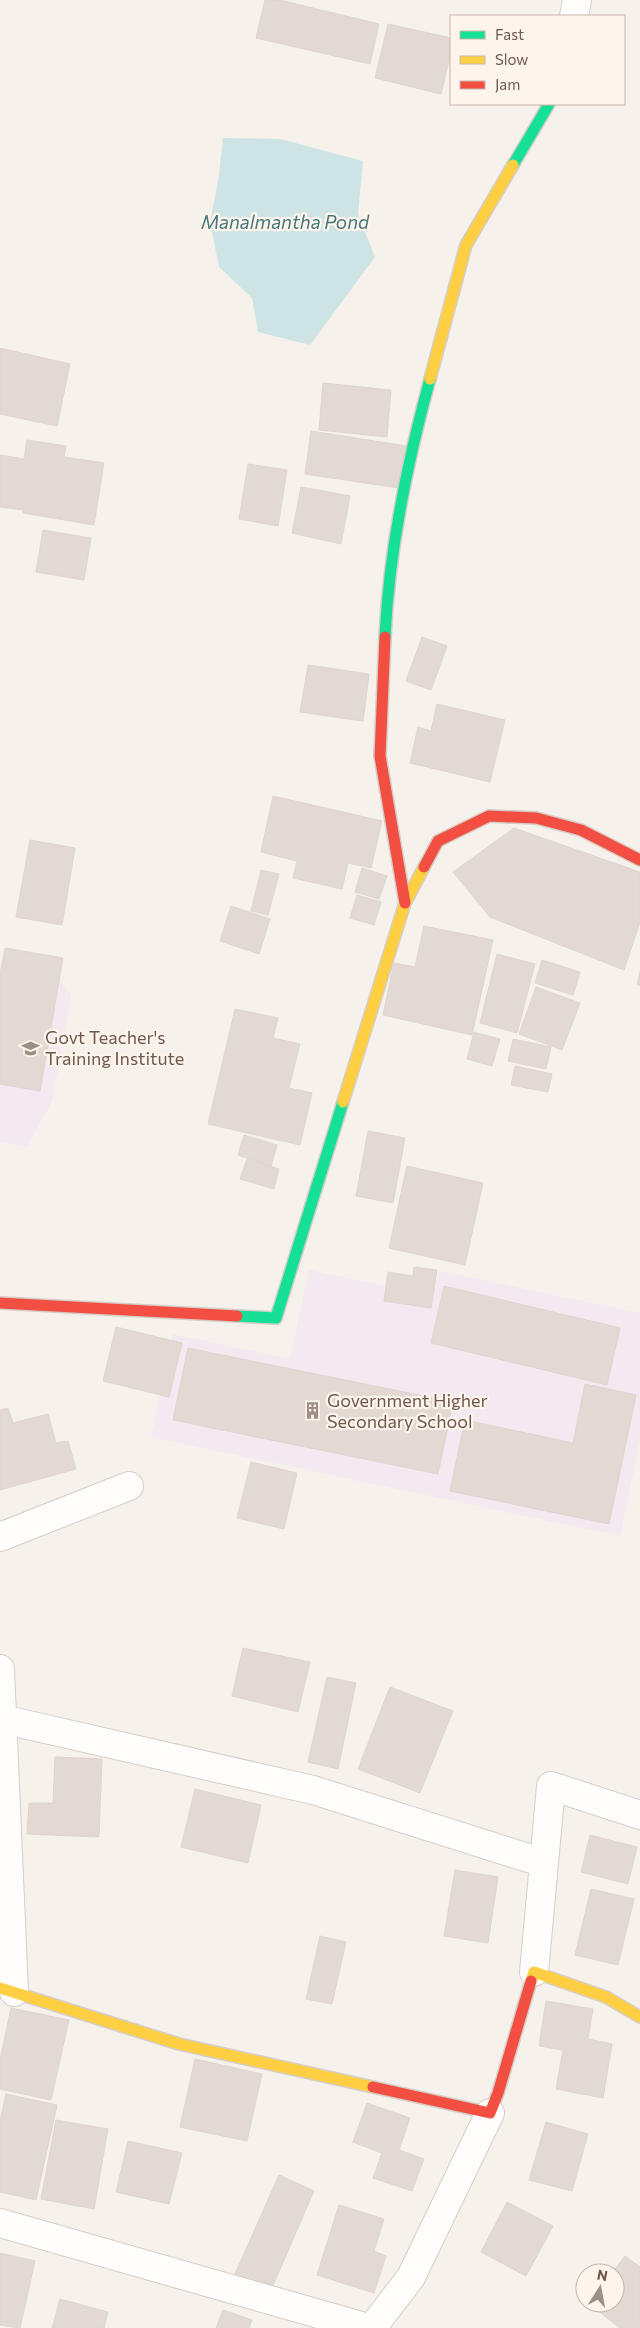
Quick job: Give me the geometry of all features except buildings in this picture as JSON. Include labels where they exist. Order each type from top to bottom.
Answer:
[{"type":"street","points":[[574,15],[577,0]]},
{"type":"street","points":[[405,903],[380,756],[386,595],[413,442],[466,245],[548,105]]},
{"type":"street","points":[[0,1303],[276,1318],[405,903],[438,841],[489,816],[536,818],[581,830],[640,860]]},
{"type":"street","points":[[0,1537],[129,1486]]},
{"type":"street","points":[[0,1669],[7,1990],[179,2044],[490,2113]]},
{"type":"street","points":[[2,1719],[312,1790],[544,1863]]},
{"type":"street","points":[[0,2223],[370,2328],[411,2277],[498,2093],[534,1972],[551,1786],[640,1815]]},
{"type":"street","points":[[534,1972],[606,1997],[640,2017]]},
{"type":"shaded area","name":"Govt Teacher's Training Institute","points":[[50,967],[71,995],[52,1101],[27,1147],[0,1142],[0,989]]},
{"type":"shaded area","points":[[309,1270],[433,1296],[439,1271],[640,1313],[640,1441],[620,1536],[151,1437],[173,1334],[290,1359]]},
{"type":"water","name":"Manalmantha Pond","points":[[223,138],[280,139],[363,161],[358,214],[375,257],[310,345],[258,332],[252,298],[219,267],[210,222],[219,176]]},
{"type":"traffic: fast","points":[[513,165],[548,105]]},
{"type":"traffic: fast","points":[[385,637],[390,572],[400,507],[430,379]]},
{"type":"traffic: fast","points":[[237,1316],[276,1318],[343,1102]]},
{"type":"traffic: slow","points":[[430,379],[466,245],[513,165]]},
{"type":"traffic: slow","points":[[343,1102],[405,903],[424,867]]},
{"type":"traffic: slow","points":[[531,1981],[534,1972],[606,1997],[640,2017]]},
{"type":"traffic: slow","points":[[0,1988],[179,2044],[373,2087]]},
{"type":"traffic: jam","points":[[385,637],[380,756],[405,903]]},
{"type":"traffic: jam","points":[[424,867],[438,841],[489,816],[536,818],[581,830],[640,860]]},
{"type":"traffic: jam","points":[[0,1303],[237,1316]]},
{"type":"traffic: jam","points":[[373,2087],[490,2113],[498,2093],[531,1981]]},
{"type":"place","name":"Govt Teacher's Training Institute","points":[[31,1048]]},
{"type":"place","name":"Government Higher Secondary School","points":[[313,1411]]}]
